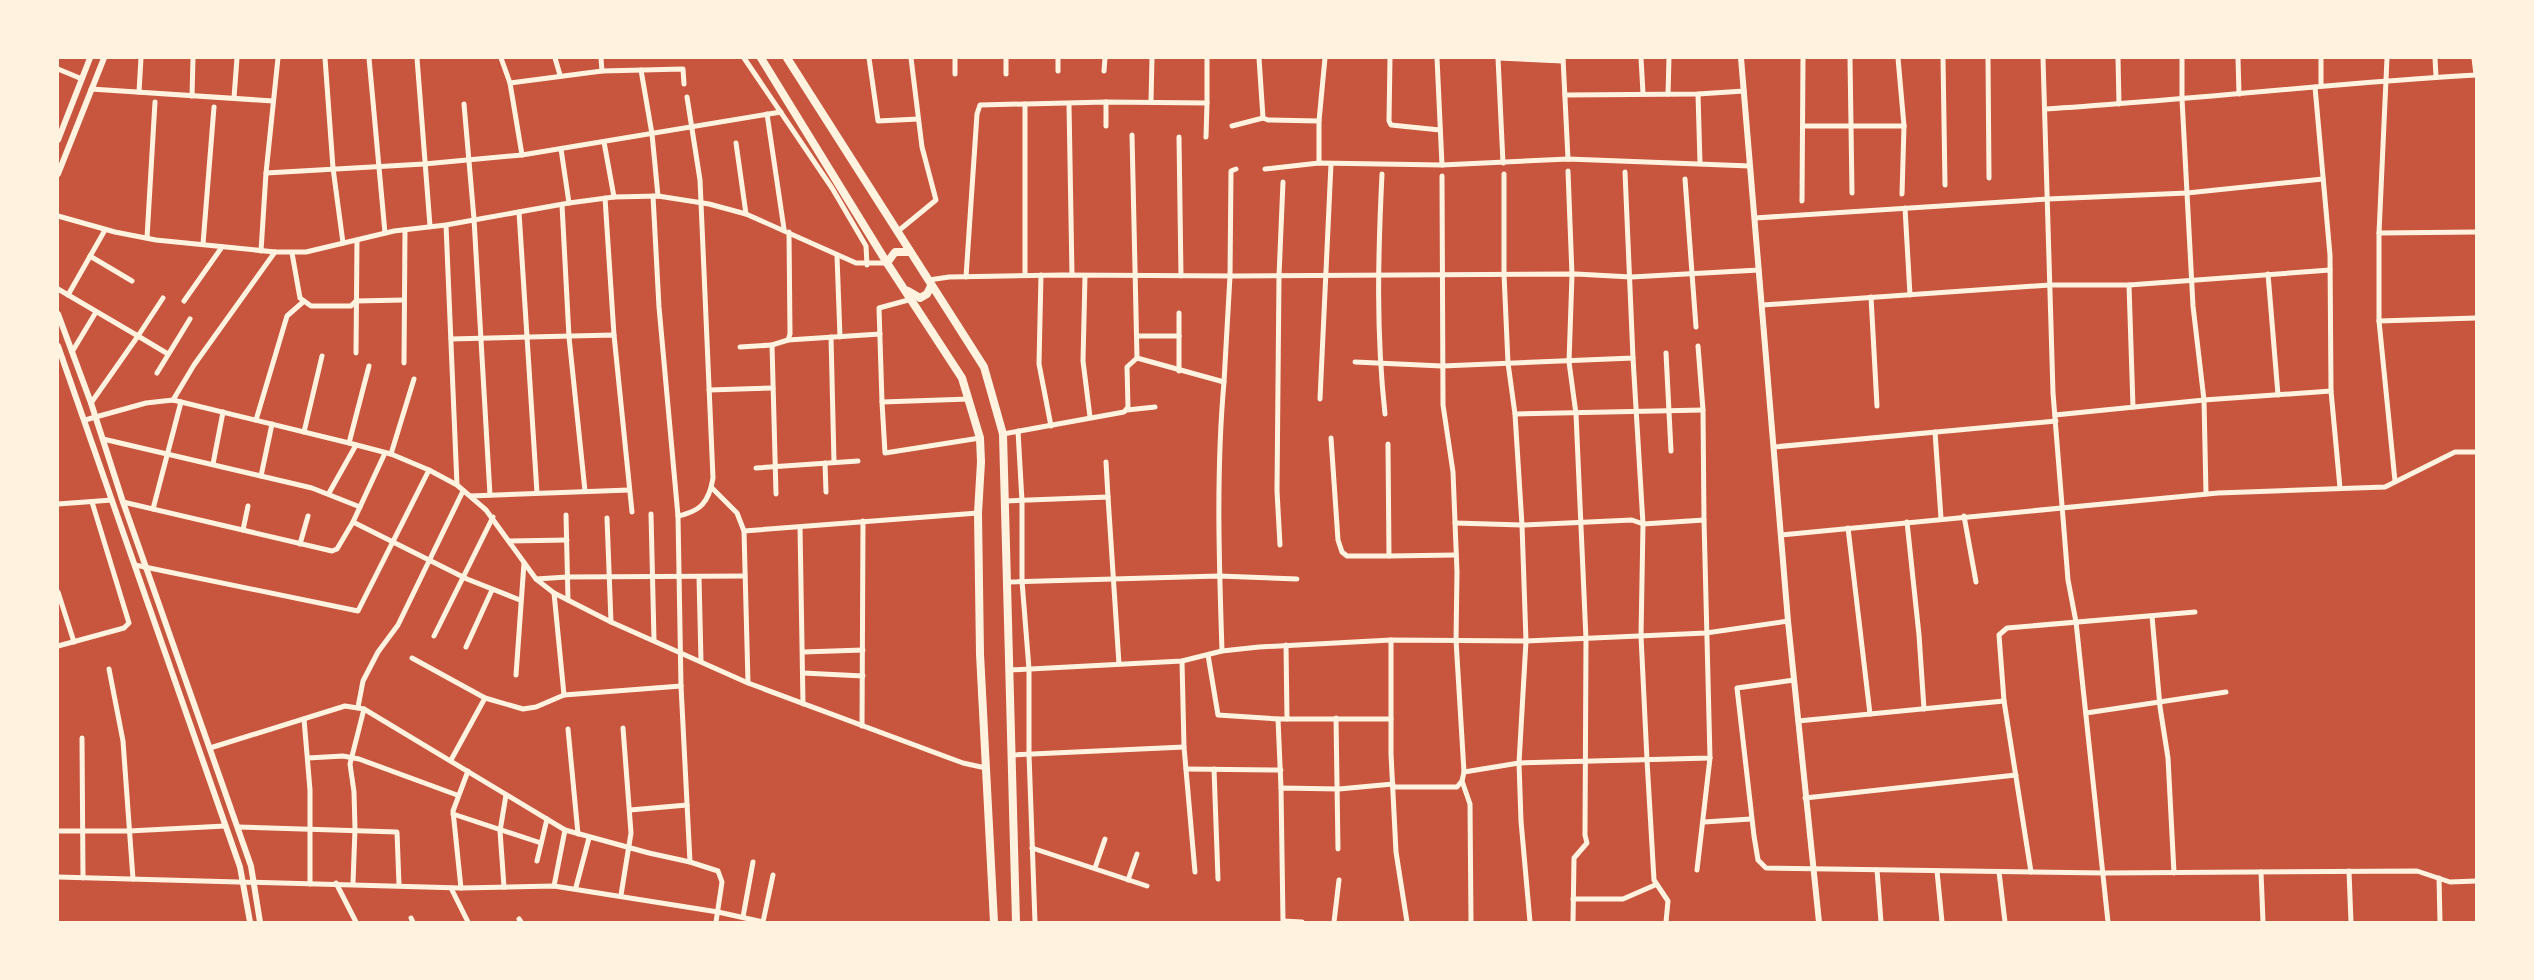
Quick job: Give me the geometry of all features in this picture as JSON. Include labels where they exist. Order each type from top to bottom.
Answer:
[{"type":"highway","points":[[761,58],[887,263],[962,378],[980,438],[978,512],[980,654],[994,922]]},
{"type":"highway","points":[[789,58],[896,232],[984,367],[1003,434],[1016,922]]},
{"type":"highway","points":[[887,263],[895,252],[909,252]]},
{"type":"highway","points":[[903,288],[920,298],[927,294],[930,283]]},
{"type":"street","points":[[58,140],[90,58]]},
{"type":"street","points":[[58,174],[104,58]]},
{"type":"street","points":[[139,92],[141,58]]},
{"type":"street","points":[[192,96],[193,58]]},
{"type":"street","points":[[234,98],[237,58]]},
{"type":"street","points":[[261,250],[266,173],[278,58]]},
{"type":"street","points":[[325,58],[333,168],[343,243]]},
{"type":"street","points":[[370,58],[378,166],[386,233]]},
{"type":"street","points":[[416,58],[430,226]]},
{"type":"street","points":[[501,58],[510,83],[522,155]]},
{"type":"street","points":[[555,58],[560,76]]},
{"type":"street","points":[[601,58],[602,71]]},
{"type":"street","points":[[744,58],[832,188],[866,246],[867,264]]},
{"type":"street","points":[[869,58],[878,121],[918,119]]},
{"type":"street","points":[[896,232],[936,200],[922,147],[911,58]]},
{"type":"street","points":[[955,58],[955,74]]},
{"type":"street","points":[[1006,58],[1006,74]]},
{"type":"street","points":[[1058,58],[1058,71]]},
{"type":"street","points":[[1104,71],[1105,58]]},
{"type":"street","points":[[1151,101],[1152,58]]},
{"type":"street","points":[[1206,137],[1207,58]]},
{"type":"street","points":[[1259,58],[1263,118]]},
{"type":"street","points":[[1319,163],[1319,121],[1325,58]]},
{"type":"street","points":[[1390,58],[1389,121],[1391,125],[1440,130]]},
{"type":"street","points":[[1437,58],[1442,165]]},
{"type":"street","points":[[1504,163],[1498,58],[1563,59],[1568,160]]},
{"type":"street","points":[[1641,58],[1643,93]]},
{"type":"street","points":[[1668,94],[1669,58]]},
{"type":"street","points":[[1740,58],[1763,305],[1788,621],[1819,922]]},
{"type":"street","points":[[1802,201],[1803,58]]},
{"type":"street","points":[[1850,58],[1852,193]]},
{"type":"street","points":[[1898,58],[1904,126],[1902,194]]},
{"type":"street","points":[[1943,58],[1945,184]]},
{"type":"street","points":[[1988,58],[1989,178]]},
{"type":"street","points":[[2043,58],[2055,418],[2068,580],[2076,622],[2108,922]]},
{"type":"street","points":[[2118,58],[2119,104]]},
{"type":"street","points":[[2182,58],[2182,99],[2192,279],[2204,400],[2206,494]]},
{"type":"street","points":[[2238,58],[2240,94]]},
{"type":"street","points":[[2321,58],[2318,86],[2330,270],[2331,390],[2340,488]]},
{"type":"street","points":[[2387,58],[2379,233],[2379,321],[2395,481]]},
{"type":"street","points":[[2435,58],[2436,77]]},
{"type":"street","points":[[2045,109],[2182,99],[2387,80],[2476,75],[2474,58]]},
{"type":"street","points":[[58,69],[82,79]]},
{"type":"street","points":[[510,83],[602,71],[683,69],[684,84]]},
{"type":"street","points":[[641,70],[652,134],[659,307],[678,516],[681,686],[690,862]]},
{"type":"street","points":[[91,89],[273,101]]},
{"type":"street","points":[[1565,95],[1698,94],[1744,91]]},
{"type":"street","points":[[1698,94],[1700,164]]},
{"type":"street","points":[[678,516],[701,508],[708,500],[714,478],[700,173],[687,96]]},
{"type":"street","points":[[966,277],[977,114],[980,105],[1151,101],[1206,103]]},
{"type":"street","points":[[147,238],[155,102]]},
{"type":"street","points":[[1106,102],[1106,126]]},
{"type":"street","points":[[464,104],[474,220],[490,494]]},
{"type":"street","points":[[1024,275],[1025,104]]},
{"type":"street","points":[[1069,104],[1072,275]]},
{"type":"street","points":[[203,244],[214,107]]},
{"type":"street","points":[[266,173],[424,164],[522,155],[781,112]]},
{"type":"street","points":[[767,114],[787,231],[788,340]]},
{"type":"street","points":[[1232,126],[1263,118],[1268,120],[1319,121]]},
{"type":"street","points":[[1803,126],[1851,124],[1904,126]]},
{"type":"street","points":[[1127,410],[1127,367],[1137,358],[1132,135]]},
{"type":"street","points":[[1179,137],[1181,276]]},
{"type":"street","points":[[604,142],[614,197]]},
{"type":"street","points":[[736,143],[746,214]]},
{"type":"street","points":[[561,149],[569,203]]},
{"type":"street","points":[[1264,169],[1319,163],[1442,165],[1568,160],[1750,166]]},
{"type":"street","points":[[1320,399],[1324,276],[1331,164]]},
{"type":"street","points":[[1222,651],[1217,511],[1220,427],[1230,276],[1231,171],[1236,169]]},
{"type":"street","points":[[1568,171],[1572,275],[1570,362],[1576,414],[1586,638],[1584,763],[1585,835],[1587,843],[1574,858],[1573,922]]},
{"type":"street","points":[[1625,172],[1643,524],[1641,636],[1647,760],[1655,885],[1668,901],[1666,922]]},
{"type":"street","points":[[1382,174],[1377,275],[1379,362],[1385,414]]},
{"type":"street","points":[[1504,174],[1504,274],[1508,362],[1515,414],[1522,525],[1526,641],[1519,764],[1521,821],[1530,922]]},
{"type":"street","points":[[1281,788],[1457,787],[1462,780],[1464,772],[1456,640],[1456,555],[1453,472],[1443,404],[1442,176]]},
{"type":"street","points":[[1686,179],[1696,327]]},
{"type":"street","points":[[1755,218],[2048,199],[2187,193],[2323,179]]},
{"type":"street","points":[[1280,544],[1277,491],[1279,276],[1283,182]]},
{"type":"street","points":[[58,216],[105,230],[147,238],[292,253],[317,250],[386,233],[446,225],[569,203],[614,197],[656,196],[700,202],[746,214],[856,263],[887,263]]},
{"type":"street","points":[[605,198],[614,335],[632,512]]},
{"type":"street","points":[[562,205],[569,337],[585,491]]},
{"type":"street","points":[[1905,208],[1910,295]]},
{"type":"street","points":[[519,212],[537,493]]},
{"type":"street","points":[[446,225],[457,485]]},
{"type":"street","points":[[68,295],[105,230]]},
{"type":"street","points":[[404,230],[404,363]]},
{"type":"street","points":[[2379,233],[2476,232]]},
{"type":"street","points":[[356,240],[356,353]]},
{"type":"street","points":[[184,301],[222,246]]},
{"type":"street","points":[[173,400],[194,366],[274,252]]},
{"type":"street","points":[[292,253],[300,298],[311,306],[350,306],[356,301],[404,300]]},
{"type":"street","points":[[90,256],[132,281]]},
{"type":"street","points":[[837,256],[840,337]]},
{"type":"street","points":[[930,283],[966,277],[1024,275],[1324,276],[1504,274],[1631,277],[1759,270]]},
{"type":"street","points":[[1763,305],[2050,285],[2129,285],[2330,270]]},
{"type":"street","points":[[2268,274],[2278,395]]},
{"type":"street","points":[[1041,275],[1039,364],[1051,426]]},
{"type":"street","points":[[1085,276],[1083,361],[1090,417]]},
{"type":"street","points":[[2129,285],[2133,407]]},
{"type":"street","points":[[58,289],[168,354]]},
{"type":"street","points":[[1871,297],[1877,406]]},
{"type":"street","points":[[91,403],[163,298]]},
{"type":"street","points":[[912,299],[879,308],[885,454],[980,438]]},
{"type":"street","points":[[256,420],[287,316],[303,302]]},
{"type":"street","points":[[72,352],[96,312]]},
{"type":"street","points":[[1179,313],[1179,371]]},
{"type":"street","points":[[58,314],[91,403],[123,502],[238,827],[256,883],[260,922]]},
{"type":"street","points":[[2379,321],[2476,318]]},
{"type":"street","points":[[157,373],[190,320]]},
{"type":"street","points":[[740,347],[772,345],[788,340],[880,334]]},
{"type":"street","points":[[452,339],[614,335]]},
{"type":"street","points":[[1137,336],[1179,336]]},
{"type":"street","points":[[831,337],[834,462]]},
{"type":"street","points":[[772,345],[776,494]]},
{"type":"street","points":[[58,346],[136,565],[225,826],[244,883],[250,922]]},
{"type":"street","points":[[1697,870],[1710,758],[1703,410],[1698,346]]},
{"type":"street","points":[[1666,353],[1671,451]]},
{"type":"street","points":[[304,432],[322,356]]},
{"type":"street","points":[[1137,358],[1224,382]]},
{"type":"street","points":[[1355,362],[1442,366],[1634,358]]},
{"type":"street","points":[[349,443],[369,366]]},
{"type":"street","points":[[123,502],[300,544],[332,551],[337,549],[388,454],[414,379]]},
{"type":"street","points":[[709,390],[773,388]]},
{"type":"street","points":[[1774,447],[1934,432],[2133,407],[2331,390]]},
{"type":"street","points":[[882,402],[968,399]]},
{"type":"street","points":[[85,420],[146,403],[173,400],[388,454],[429,470],[457,485],[493,517],[536,579],[554,593],[611,622],[748,683],[963,763],[986,768]]},
{"type":"street","points":[[153,509],[181,402]]},
{"type":"street","points":[[1003,434],[1127,410],[1155,407]]},
{"type":"street","points":[[1515,414],[1703,410]]},
{"type":"street","points":[[213,464],[223,412]]},
{"type":"street","points":[[261,476],[272,424]]},
{"type":"street","points":[[1018,431],[1022,501],[1022,582],[1029,669],[1029,754],[1035,922]]},
{"type":"street","points":[[1934,432],[1941,518]]},
{"type":"street","points":[[1331,438],[1338,540],[1342,552],[1347,556],[1456,555]]},
{"type":"street","points":[[103,439],[329,493],[360,507]]},
{"type":"street","points":[[1388,444],[1389,556]]},
{"type":"street","points":[[329,493],[356,445]]},
{"type":"street","points":[[1781,535],[1941,518],[2206,494],[2385,487],[2455,452],[2476,452]]},
{"type":"street","points":[[756,468],[858,461]]},
{"type":"street","points":[[1106,462],[1112,580],[1119,664]]},
{"type":"street","points":[[825,463],[826,492]]},
{"type":"street","points":[[136,565],[358,611],[429,470]]},
{"type":"street","points":[[712,488],[737,513],[744,531],[748,683]]},
{"type":"street","points":[[470,496],[629,490]]},
{"type":"street","points":[[358,707],[363,681],[378,652],[398,625],[463,491]]},
{"type":"street","points":[[1005,501],[1108,497]]},
{"type":"street","points":[[58,504],[112,500]]},
{"type":"street","points":[[58,646],[124,628],[129,623],[92,502]]},
{"type":"street","points":[[243,530],[248,506]]},
{"type":"street","points":[[744,531],[978,512]]},
{"type":"street","points":[[651,514],[654,640]]},
{"type":"street","points":[[566,515],[568,600]]},
{"type":"street","points":[[300,544],[308,516]]},
{"type":"street","points":[[1964,516],[1976,582]]},
{"type":"street","points":[[434,636],[462,576],[493,517]]},
{"type":"street","points":[[607,518],[611,622]]},
{"type":"street","points":[[1455,523],[1522,525],[1581,524],[1632,520],[1643,524],[1704,520]]},
{"type":"street","points":[[862,726],[863,521]]},
{"type":"street","points":[[353,522],[393,540],[462,576],[520,600]]},
{"type":"street","points":[[1907,522],[1919,634],[1924,709]]},
{"type":"street","points":[[800,527],[803,704]]},
{"type":"street","points":[[1848,528],[1870,714]]},
{"type":"street","points":[[510,541],[567,540]]},
{"type":"street","points":[[516,676],[524,562]]},
{"type":"street","points":[[536,579],[567,577],[745,576]]},
{"type":"street","points":[[1007,582],[1219,576],[1297,578]]},
{"type":"street","points":[[699,577],[700,661]]},
{"type":"street","points":[[466,647],[492,590]]},
{"type":"street","points":[[58,592],[74,642]]},
{"type":"street","points":[[554,593],[564,695]]},
{"type":"street","points":[[2031,872],[2004,701],[1998,640],[2001,632],[2007,628],[2195,612]]},
{"type":"street","points":[[2152,616],[2159,702],[2168,758],[2174,873]]},
{"type":"street","points":[[1010,670],[1182,661],[1222,651],[1391,640],[1526,641],[1706,633],[1788,621]]},
{"type":"street","points":[[1391,640],[1391,719],[1396,852],[1407,922]]},
{"type":"street","points":[[1286,646],[1288,719]]},
{"type":"street","points":[[803,652],[862,650]]},
{"type":"street","points":[[1208,655],[1218,715],[1278,719],[1391,719]]},
{"type":"street","points":[[412,658],[486,698],[523,709],[536,707],[564,695],[681,686]]},
{"type":"street","points":[[1182,661],[1184,747],[1195,872]]},
{"type":"street","points":[[109,669],[122,732],[133,879]]},
{"type":"street","points":[[803,673],[862,676]]},
{"type":"street","points":[[1794,680],[1737,688],[1758,860],[1766,868],[2104,873],[2417,871],[2450,882],[2476,881]]},
{"type":"street","points":[[2086,713],[2226,692]]},
{"type":"street","points":[[451,760],[486,698]]},
{"type":"street","points":[[1798,721],[2004,701]]},
{"type":"street","points":[[210,748],[345,706],[364,709],[565,830],[589,838],[712,868],[722,877],[716,922]]},
{"type":"street","points":[[353,883],[356,829],[351,775],[352,757],[364,709]]},
{"type":"street","points":[[304,718],[311,829],[310,884]]},
{"type":"street","points":[[1336,718],[1339,789],[1338,849]]},
{"type":"street","points":[[1278,719],[1281,770],[1281,922],[1302,922]]},
{"type":"street","points":[[621,895],[630,848],[630,810],[623,728]]},
{"type":"street","points":[[568,729],[578,834]]},
{"type":"street","points":[[82,738],[82,878]]},
{"type":"street","points":[[1012,755],[1184,747]]},
{"type":"street","points":[[308,758],[352,757],[457,795]]},
{"type":"street","points":[[1464,772],[1519,764],[1710,758]]},
{"type":"street","points":[[1186,769],[1281,770]]},
{"type":"street","points":[[1214,769],[1218,879]]},
{"type":"street","points":[[461,888],[453,814],[457,795],[468,770]]},
{"type":"street","points":[[1806,798],[2016,775]]},
{"type":"street","points":[[1462,780],[1470,804],[1471,922]]},
{"type":"street","points":[[504,886],[500,830],[506,795]]},
{"type":"street","points":[[630,810],[687,806]]},
{"type":"street","points":[[453,814],[541,843]]},
{"type":"street","points":[[537,861],[546,819]]},
{"type":"street","points":[[1704,822],[1752,819]]},
{"type":"street","points":[[58,831],[129,831],[225,826]]},
{"type":"street","points":[[238,827],[356,829],[397,832],[399,836],[399,885]]},
{"type":"street","points":[[554,886],[565,830]]},
{"type":"street","points":[[576,887],[589,838]]},
{"type":"street","points":[[1095,868],[1105,839]]},
{"type":"street","points":[[1032,848],[1147,886]]},
{"type":"street","points":[[1128,880],[1137,854]]},
{"type":"street","points":[[743,917],[753,862]]},
{"type":"street","points":[[1877,870],[1881,922]]},
{"type":"street","points":[[1937,871],[1942,922]]},
{"type":"street","points":[[2349,871],[2351,922]]},
{"type":"street","points":[[2000,872],[2006,922]]},
{"type":"street","points":[[2261,872],[2263,922]]},
{"type":"street","points":[[58,877],[244,883],[353,883],[451,888],[504,886],[576,887],[718,912],[763,922],[773,875]]},
{"type":"street","points":[[2439,878],[2440,922]]},
{"type":"street","points":[[1334,922],[1339,880]]},
{"type":"street","points":[[336,883],[356,922]]},
{"type":"street","points":[[1573,899],[1623,899],[1655,885]]},
{"type":"street","points":[[451,888],[468,922]]}]
